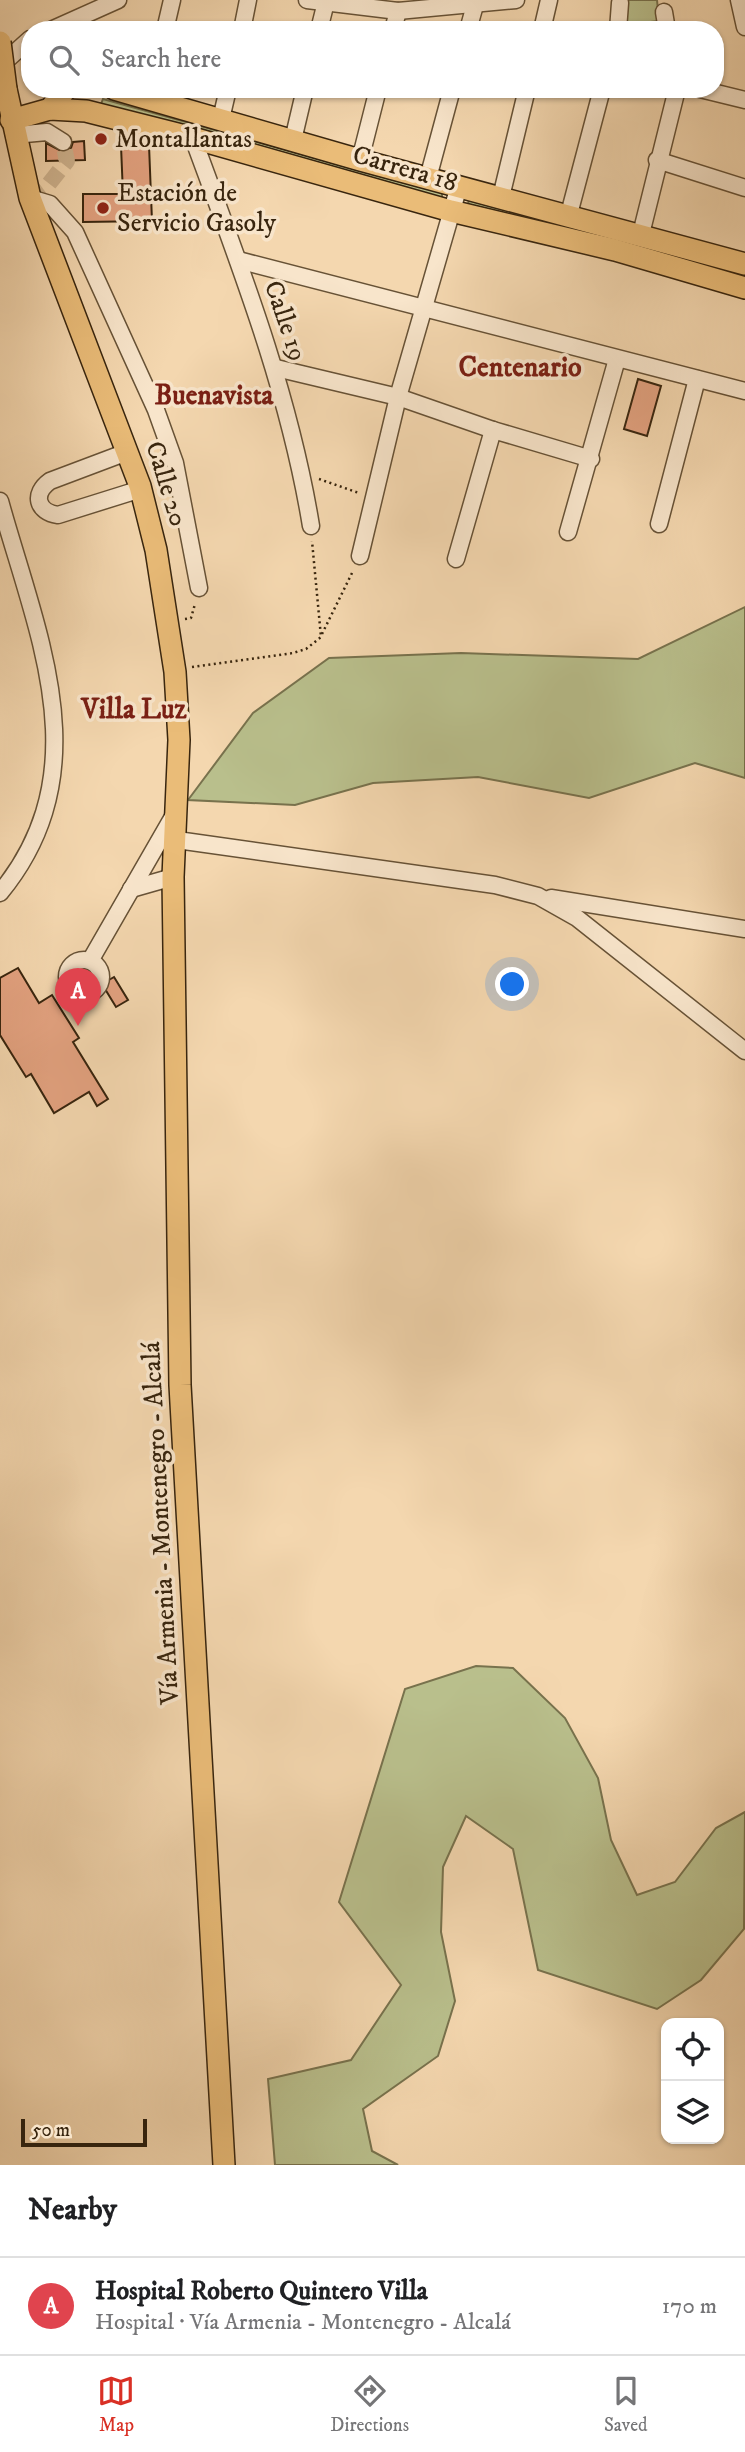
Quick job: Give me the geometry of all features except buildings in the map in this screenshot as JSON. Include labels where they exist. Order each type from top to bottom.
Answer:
[{"type":"main road","name":"Calle 20","points":[[0,42],[13,127],[30,198],[128,452],[141,489],[159,563],[175,672],[179,807],[173,877]]},
{"type":"main road","points":[[50,109],[59,98]]},
{"type":"main road","name":"Carrera 18","points":[[163,98],[293,141],[745,264]]},
{"type":"main road","name":"Carrera 18","points":[[13,127],[50,109],[86,111],[193,138],[451,211],[615,250],[745,288]]},
{"type":"main road","name":"Vía Armenia - Montenegro - Alcalá","points":[[173,877],[180,1385],[225,2165]]},
{"type":"street","points":[[71,21],[118,0]]},
{"type":"street","points":[[167,21],[172,0]]},
{"type":"street","points":[[244,21],[248,0]]},
{"type":"street","points":[[307,0],[398,11],[516,0]]},
{"type":"street","points":[[544,21],[550,0]]},
{"type":"street","points":[[739,0],[745,27]]},
{"type":"street","points":[[321,21],[326,2]]},
{"type":"street","points":[[619,21],[620,3]]},
{"type":"street","points":[[471,21],[475,5]]},
{"type":"street","points":[[395,21],[398,11]]},
{"type":"street","points":[[664,12],[666,21]]},
{"type":"street","points":[[0,66],[21,47]]},
{"type":"street","points":[[724,95],[745,100]]},
{"type":"street","points":[[221,119],[226,98]]},
{"type":"street","points":[[293,141],[303,98]]},
{"type":"street","points":[[360,160],[376,98]]},
{"type":"street","points":[[428,178],[450,98]]},
{"type":"street","points":[[500,197],[525,98]]},
{"type":"street","points":[[569,214],[600,98]]},
{"type":"street","points":[[641,234],[657,160],[674,98]]},
{"type":"street","points":[[13,127],[47,132],[63,142]]},
{"type":"street","name":"Calle 19","points":[[193,138],[276,368],[303,473],[311,526]]},
{"type":"street","points":[[657,160],[745,188]]},
{"type":"street","points":[[360,556],[398,397],[459,186]]},
{"type":"street","points":[[30,198],[50,204],[75,232],[156,410],[175,463],[199,588]]},
{"type":"street","points":[[238,260],[425,306],[745,391]]},
{"type":"street","points":[[568,532],[617,359]]},
{"type":"street","points":[[276,368],[398,397],[590,459]]},
{"type":"street","points":[[659,524],[696,379]]},
{"type":"street","points":[[456,559],[494,430]]},
{"type":"street","points":[[128,452],[50,481],[41,488],[38,497],[41,507],[47,513],[58,515],[141,489]]},
{"type":"street","points":[[0,501],[50,681],[55,736],[51,790],[39,826],[25,856],[0,893]]},
{"type":"street","points":[[90,961],[179,807]]},
{"type":"street","points":[[177,840],[495,885],[538,896],[745,929]]},
{"type":"street","points":[[131,889],[173,877]]},
{"type":"street","points":[[538,896],[577,918],[745,1051]]},
{"type":"path","points":[[303,473],[375,499]]},
{"type":"path","points":[[311,526],[321,637]]},
{"type":"path","points":[[175,672],[196,665],[253,661],[306,649],[321,637],[360,556]]},
{"type":"green space","points":[[622,0],[657,0],[659,21],[625,21]]},
{"type":"green space","points":[[103,99],[442,193],[442,198],[101,104]]},
{"type":"green space","points":[[469,199],[745,275],[745,278],[468,205]]},
{"type":"green space","points":[[745,607],[745,778],[695,763],[589,798],[478,777],[373,783],[295,805],[188,800],[253,713],[329,658],[461,653],[638,659]]},
{"type":"green space","points":[[476,1666],[513,1668],[565,1718],[598,1778],[611,1840],[637,1895],[675,1882],[716,1828],[745,1812],[744,1929],[701,1980],[657,2009],[538,1970],[513,1849],[466,1816],[443,1867],[441,1932],[455,2001],[438,2056],[363,2109],[372,2151],[398,2165],[275,2165],[268,2079],[351,2060],[401,1985],[339,1902],[405,1689]]},
{"type":"tunnel","points":[[30,198],[48,185],[67,161],[63,142]]},
{"type":"place","name":"Montallantas","points":[[101,139]]},
{"type":"place","name":"Estación de Servicio Gasoly","points":[[103,208]]},
{"type":"place","name":"Hospital Roberto Quintero Villa","points":[[78,1026]]},
{"type":"district","name":"Centenario","points":[[520,367]]},
{"type":"district","name":"Buenavista","points":[[214,395]]},
{"type":"district","name":"Villa Luz","points":[[134,709]]}]
